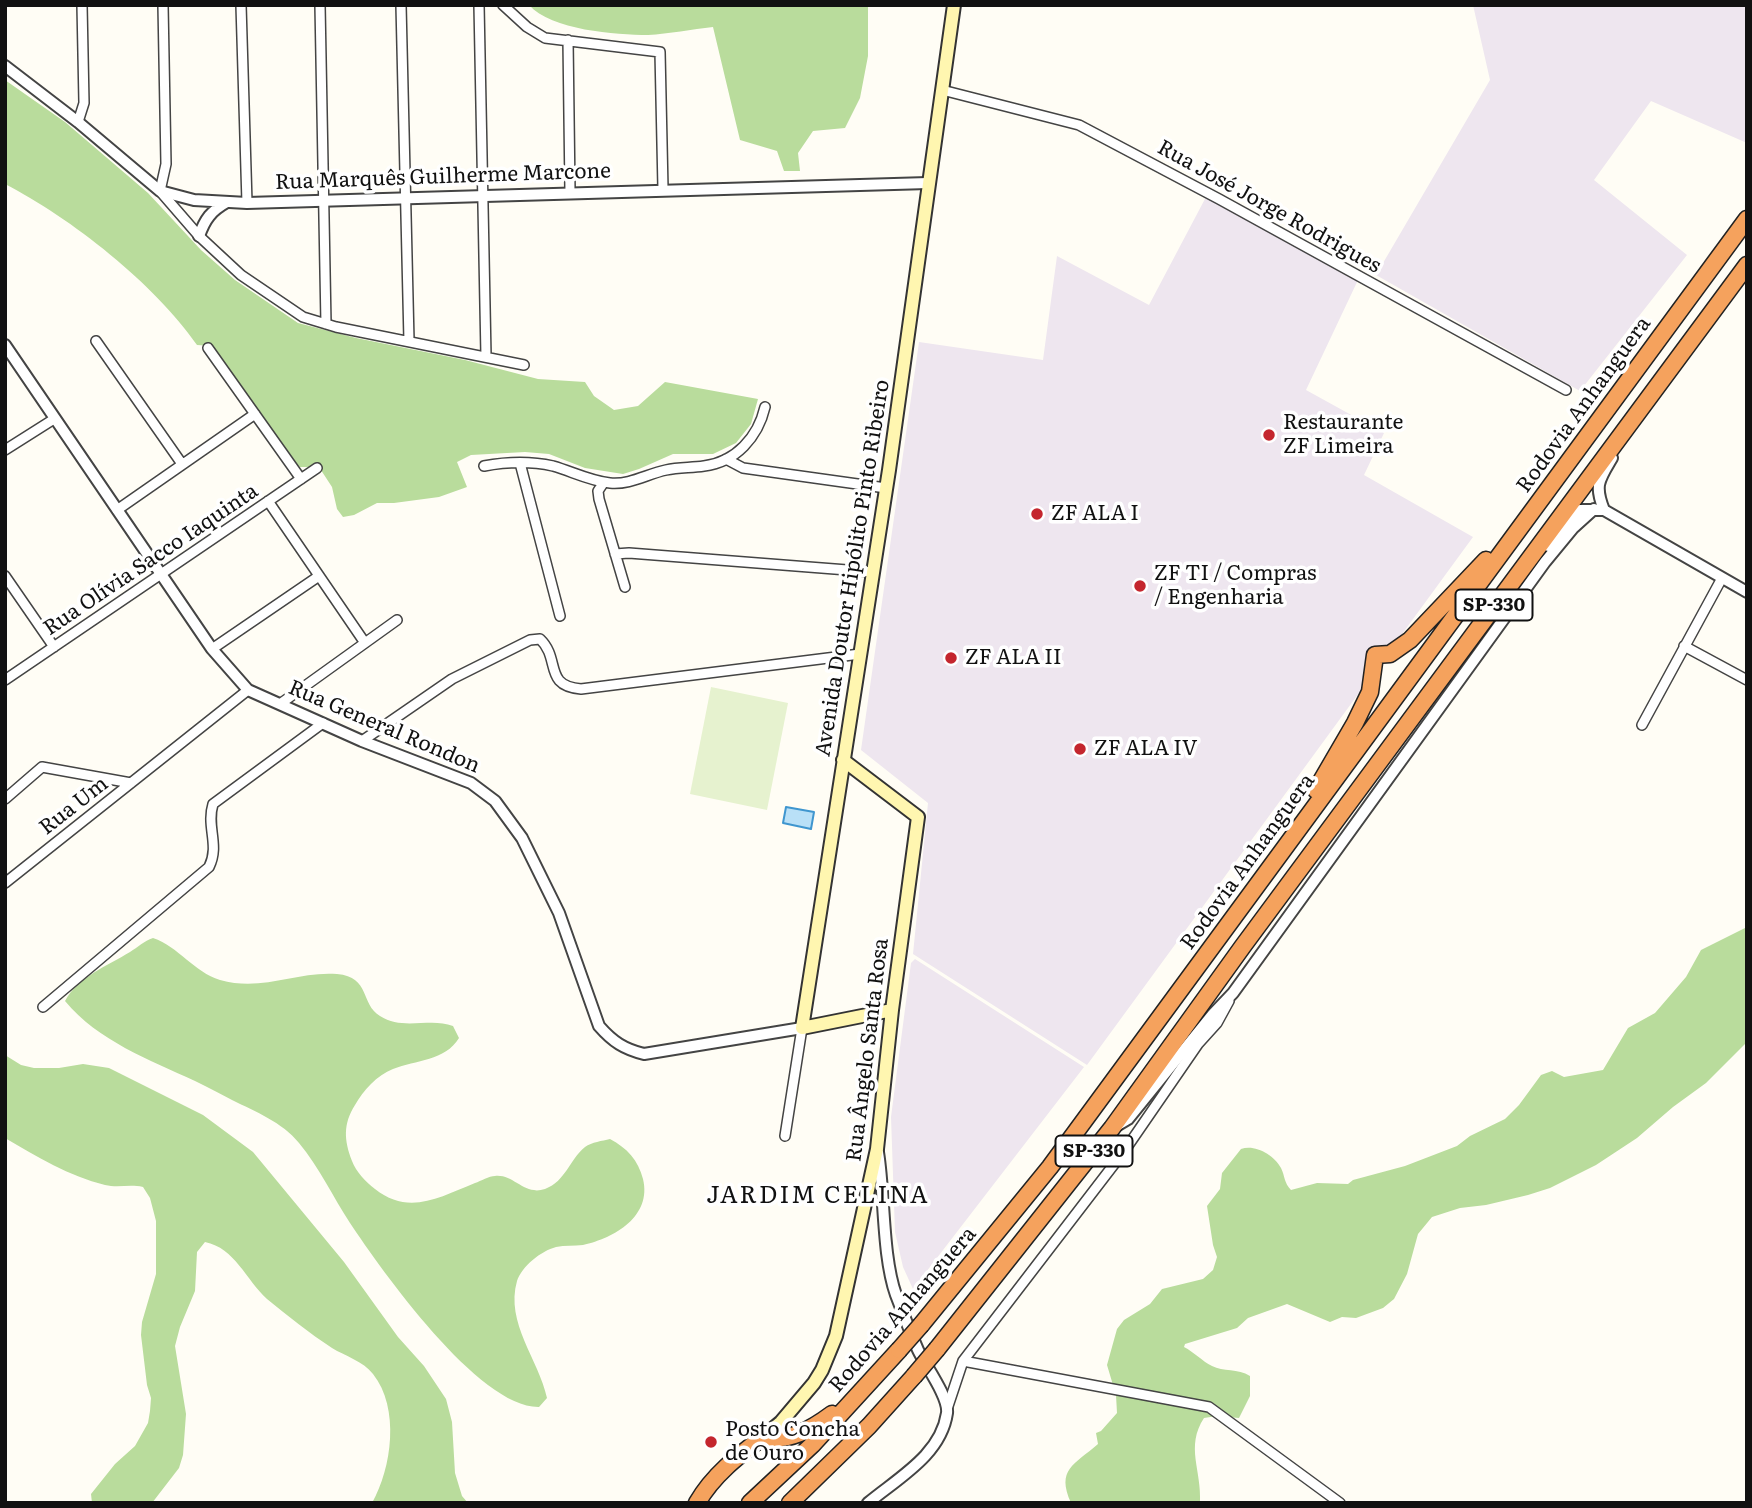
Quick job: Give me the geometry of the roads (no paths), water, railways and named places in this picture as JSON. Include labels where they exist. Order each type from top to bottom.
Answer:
[{"type":"highway","name":"Rodovia Anhanguera","points":[[750,1503],[812,1445],[863,1391],[921,1325],[1050,1167],[1747,219]]},
{"type":"highway","name":"SP-330","points":[[790,1503],[869,1426],[914,1376],[1112,1128],[1242,946],[1747,264]]},
{"type":"highway","points":[[1278,857],[1370,692],[1375,655],[1390,654],[1410,640],[1523,524]]},
{"type":"highway","points":[[697,1503],[706,1488],[737,1457],[763,1437],[780,1439],[811,1428],[863,1391]]},
{"type":"main road","name":"Avenida Doutor Hipólito Pinto Ribeiro","points":[[802,1028],[886,488],[954,5]]},
{"type":"main road","name":"Rua Ângelo Santa Rosa","points":[[763,1437],[781,1422],[814,1383],[836,1336],[877,1149],[892,1010],[918,817],[844,760]]},
{"type":"main road","name":"Rua General Rondon","points":[[802,1028],[892,1010]]},
{"type":"street","points":[[78,122],[85,103],[82,5]]},
{"type":"street","points":[[163,5],[166,164],[160,191],[199,236],[241,275],[303,317],[524,365]]},
{"type":"street","points":[[241,5],[247,203]]},
{"type":"street","points":[[320,5],[326,324]]},
{"type":"street","points":[[401,5],[409,341]]},
{"type":"street","points":[[479,5],[486,356]]},
{"type":"street","points":[[503,5],[527,27],[545,38],[660,52],[663,189]]},
{"type":"street","points":[[568,40],[569,192]]},
{"type":"street","name":"Rua Marquês Guilherme Marcone","points":[[5,66],[78,122],[160,191],[194,200],[247,203],[928,183]]},
{"type":"street","name":"Rua José Jorge Rodrigues","points":[[942,90],[1079,125],[1566,390]]},
{"type":"street","points":[[199,236],[204,220],[227,202]]},
{"type":"street","points":[[96,341],[182,464]]},
{"type":"street","points":[[208,348],[301,479]]},
{"type":"street","name":"Rua General Rondon","points":[[7,351],[212,649],[248,690],[362,741],[471,783],[495,801],[522,838],[559,913],[599,1026],[610,1039],[625,1050],[644,1054],[802,1028]]},
{"type":"street","points":[[484,466],[520,463],[551,466],[604,482],[631,481],[664,470],[710,465],[741,449],[761,423],[765,407]]},
{"type":"street","points":[[117,510],[255,414]]},
{"type":"street","points":[[5,450],[54,419]]},
{"type":"street","points":[[1599,510],[1597,493],[1600,478],[1629,422]]},
{"type":"street","points":[[726,459],[744,468],[886,488]]},
{"type":"street","points":[[520,463],[560,617]]},
{"type":"street","name":"Rua Olívia Sacco Iaquinta","points":[[5,680],[317,468]]},
{"type":"street","points":[[604,482],[598,491],[599,499],[625,587]]},
{"type":"street","points":[[268,501],[365,643]]},
{"type":"street","points":[[1112,1128],[1128,1119],[1233,993],[1545,562],[1573,528],[1599,510]]},
{"type":"street","points":[[1514,579],[1532,565],[1576,512],[1599,510],[1747,592]]},
{"type":"street","points":[[615,554],[873,572]]},
{"type":"street","points":[[5,576],[54,647]]},
{"type":"street","points":[[212,649],[319,576]]},
{"type":"street","points":[[1642,724],[1722,578]]},
{"type":"street","points":[[280,704],[397,620]]},
{"type":"street","points":[[362,741],[452,679],[530,640],[540,639],[548,646],[556,679],[566,687],[581,689],[860,654]]},
{"type":"street","points":[[1685,646],[1747,680]]},
{"type":"street","name":"Rua Um","points":[[5,883],[248,690]]},
{"type":"street","points":[[43,1007],[209,867],[215,855],[209,815],[213,804],[323,723]]},
{"type":"street","points":[[5,799],[42,767],[131,783]]},
{"type":"street","points":[[868,1503],[918,1464],[935,1446],[944,1427],[963,1361],[1125,1150],[1198,1044],[1217,1023],[1233,993]]},
{"type":"street","name":"Avenida Doutor Hipólito Pinto Ribeiro","points":[[785,1136],[802,1028]]},
{"type":"street","points":[[877,1149],[888,1255],[895,1293],[919,1352],[947,1409]]},
{"type":"street","points":[[963,1361],[1209,1407],[1340,1503]]},
{"type":"water","points":[[786,807],[814,812],[811,829],[783,823]]},
{"type":"place","name":"Restaurante ZF Limeira","points":[[1269,435]]},
{"type":"place","name":"ZF ALA I","points":[[1037,514]]},
{"type":"place","name":"ZF TI / Compras / Engenharia","points":[[1140,586]]},
{"type":"place","name":"ZF ALA II","points":[[951,658]]},
{"type":"place","name":"ZF ALA IV","points":[[1080,749]]},
{"type":"place","name":"Posto Concha de Ouro","points":[[711,1442]]},
{"type":"district","name":"JARDIM CELINA","points":[[818,1196]]}]
